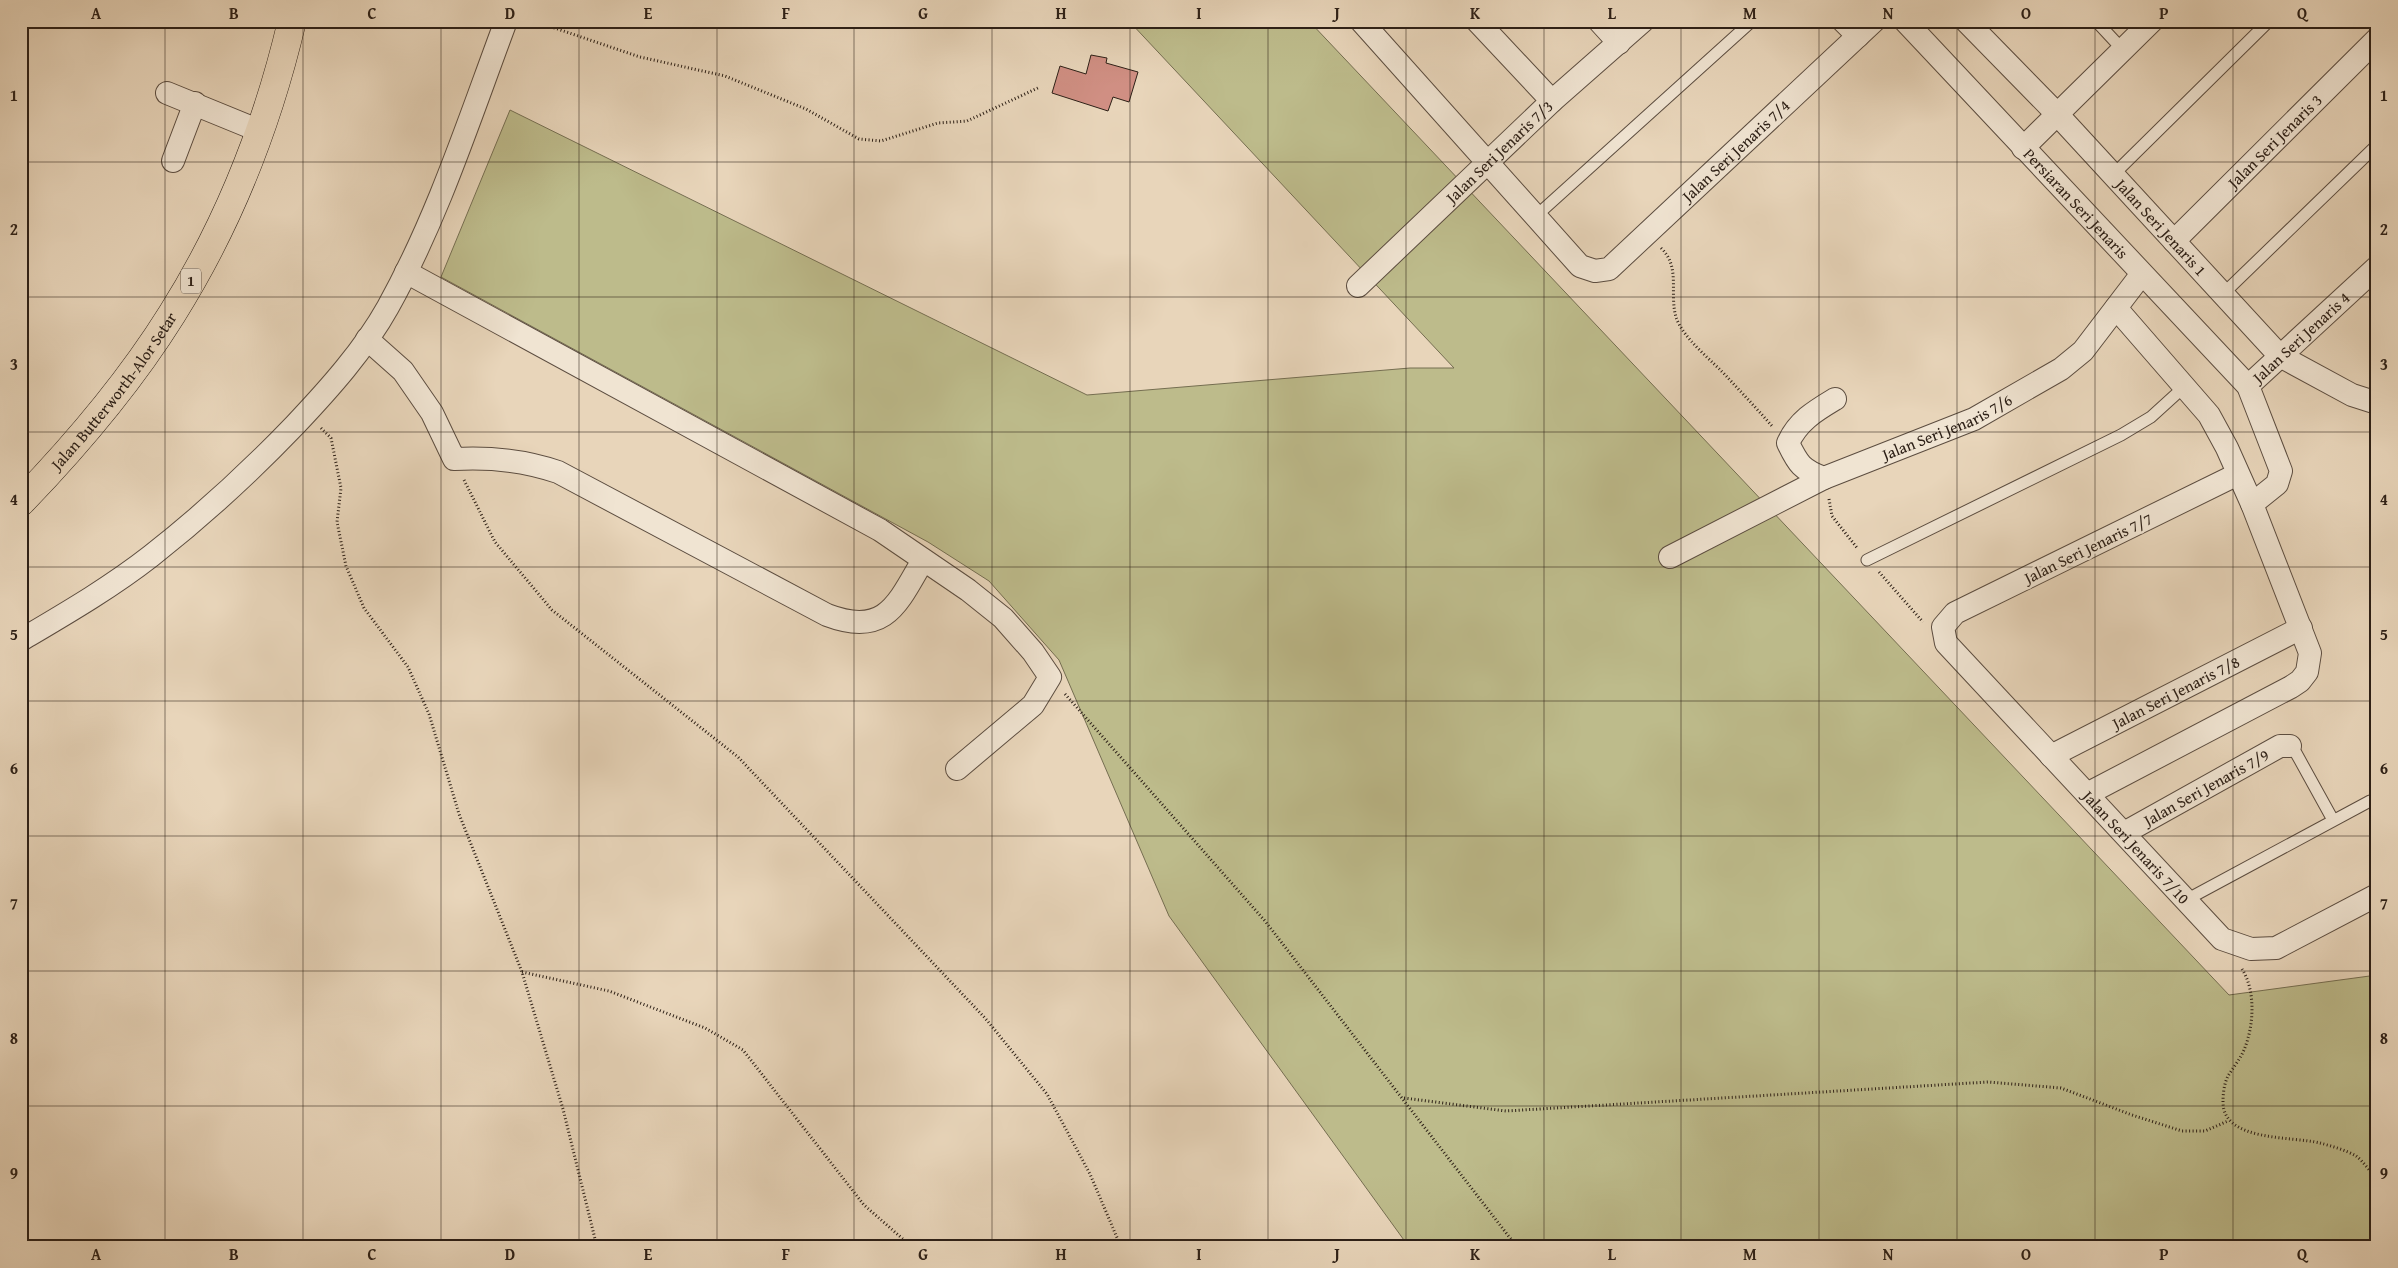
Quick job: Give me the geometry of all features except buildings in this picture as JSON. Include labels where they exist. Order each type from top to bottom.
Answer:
[{"type":"main road","name":"Jalan Butterworth-Alor Setar","points":[[21,502],[106,407],[173,313],[204,259],[260,131],[292,21]]},
{"type":"street","points":[[21,640],[78,606],[150,556],[255,468],[336,379],[388,308],[428,226],[506,21]]},
{"type":"street","points":[[1362,21],[1536,216]]},
{"type":"street","points":[[1477,21],[1552,101]]},
{"type":"street","points":[[1599,21],[1619,43]]},
{"type":"street","name":"Jalan Seri Jenaris 7/3","points":[[1358,286],[1552,101],[1643,21]]},
{"type":"street","name":"Persiaran Seri Jenaris","points":[[1905,21],[2141,275],[2248,386]]},
{"type":"street","name":"Jalan Seri Jenaris 1","points":[[1966,21],[2058,114],[2280,356],[2352,394],[2377,403]]},
{"type":"street","points":[[2024,148],[2152,21]]},
{"type":"street","name":"Jalan Seri Jenaris 7/4","points":[[1536,216],[1580,266],[1595,271],[1609,269],[1858,26]]},
{"type":"street","name":"Jalan Seri Jenaris 3","points":[[2174,241],[2377,39]]},
{"type":"street","points":[[167,93],[260,131]]},
{"type":"street","points":[[172,161],[195,103]]},
{"type":"street","name":"Jalan Seri Jenaris 4","points":[[2248,386],[2377,267]]},
{"type":"street","points":[[406,272],[880,530],[968,590],[1003,618],[1033,652],[1050,677],[1033,705],[957,769]]},
{"type":"street","name":"Jalan Seri Jenaris 7/6","points":[[1670,557],[1824,478],[1974,419],[2061,370],[2083,351],[2141,275]]},
{"type":"street","points":[[2087,794],[2300,681],[2307,672],[2310,653],[2252,504],[2208,415],[2116,308]]},
{"type":"street","points":[[367,339],[403,371],[432,413],[454,459],[473,458],[542,466],[558,472],[827,615],[847,623],[868,623],[885,615],[899,602],[923,560]]},
{"type":"street","points":[[2248,386],[2282,471],[2277,484],[2252,504]]},
{"type":"street","points":[[1824,478],[1807,472],[1796,460],[1788,443],[1793,432],[1802,421],[1835,399]]},
{"type":"street","name":"Jalan Seri Jenaris 7/7","points":[[1943,627],[1955,613],[2238,474]]},
{"type":"street","name":"Jalan Seri Jenaris 7/10","points":[[1943,627],[1946,643],[2222,939],[2251,949],[2276,948],[2377,895]]},
{"type":"street","name":"Jalan Seri Jenaris 7/8","points":[[2051,756],[2300,628]]},
{"type":"street","name":"Jalan Seri Jenaris 7/9","points":[[2124,834],[2280,746],[2290,746]]},
{"type":"lane","points":[[1536,216],[1752,21]]},
{"type":"lane","points":[[2096,21],[2123,50]]},
{"type":"lane","points":[[2113,175],[2269,21]]},
{"type":"lane","points":[[2223,294],[2377,145]]},
{"type":"lane","points":[[1867,560],[2121,435],[2151,417],[2184,387]]},
{"type":"lane","points":[[2290,746],[2296,753],[2333,820]]},
{"type":"lane","points":[[2186,900],[2370,800],[2377,801]]},
{"type":"path","points":[[534,21],[640,57],[725,76],[806,110],[859,139],[881,141],[938,123],[967,121],[1040,87]]},
{"type":"path","points":[[1646,234],[1668,255],[1674,274],[1674,299],[1677,318],[1692,342],[1788,443]]},
{"type":"path","points":[[306,413],[331,438],[341,488],[337,522],[346,566],[364,608],[408,667],[429,714],[460,814],[522,972],[563,1109],[597,1247]]},
{"type":"path","points":[[454,459],[495,542],[552,610],[738,757],[985,1018],[1047,1094],[1090,1174],[1121,1247]]},
{"type":"path","points":[[1050,677],[1265,921],[1404,1098],[1517,1247]]},
{"type":"path","points":[[2222,939],[2244,973],[2250,993],[2252,1019],[2244,1049],[2226,1079],[2223,1092],[2223,1106],[2228,1121],[2241,1129],[2266,1136],[2320,1143],[2356,1156],[2377,1178]]},
{"type":"path","points":[[522,972],[610,991],[705,1028],[743,1050],[864,1205],[912,1247]]},
{"type":"path","points":[[1404,1098],[1506,1111],[1988,1082],[2061,1088],[2132,1115],[2182,1131],[2205,1131],[2228,1121]]},
{"type":"shaded area","points":[[1129,21],[1309,21],[2229,995],[2377,975],[2377,1247],[1409,1247],[1169,916],[1059,660],[989,581],[928,542],[441,277],[510,110],[1087,395],[1410,368],[1454,368]]}]
